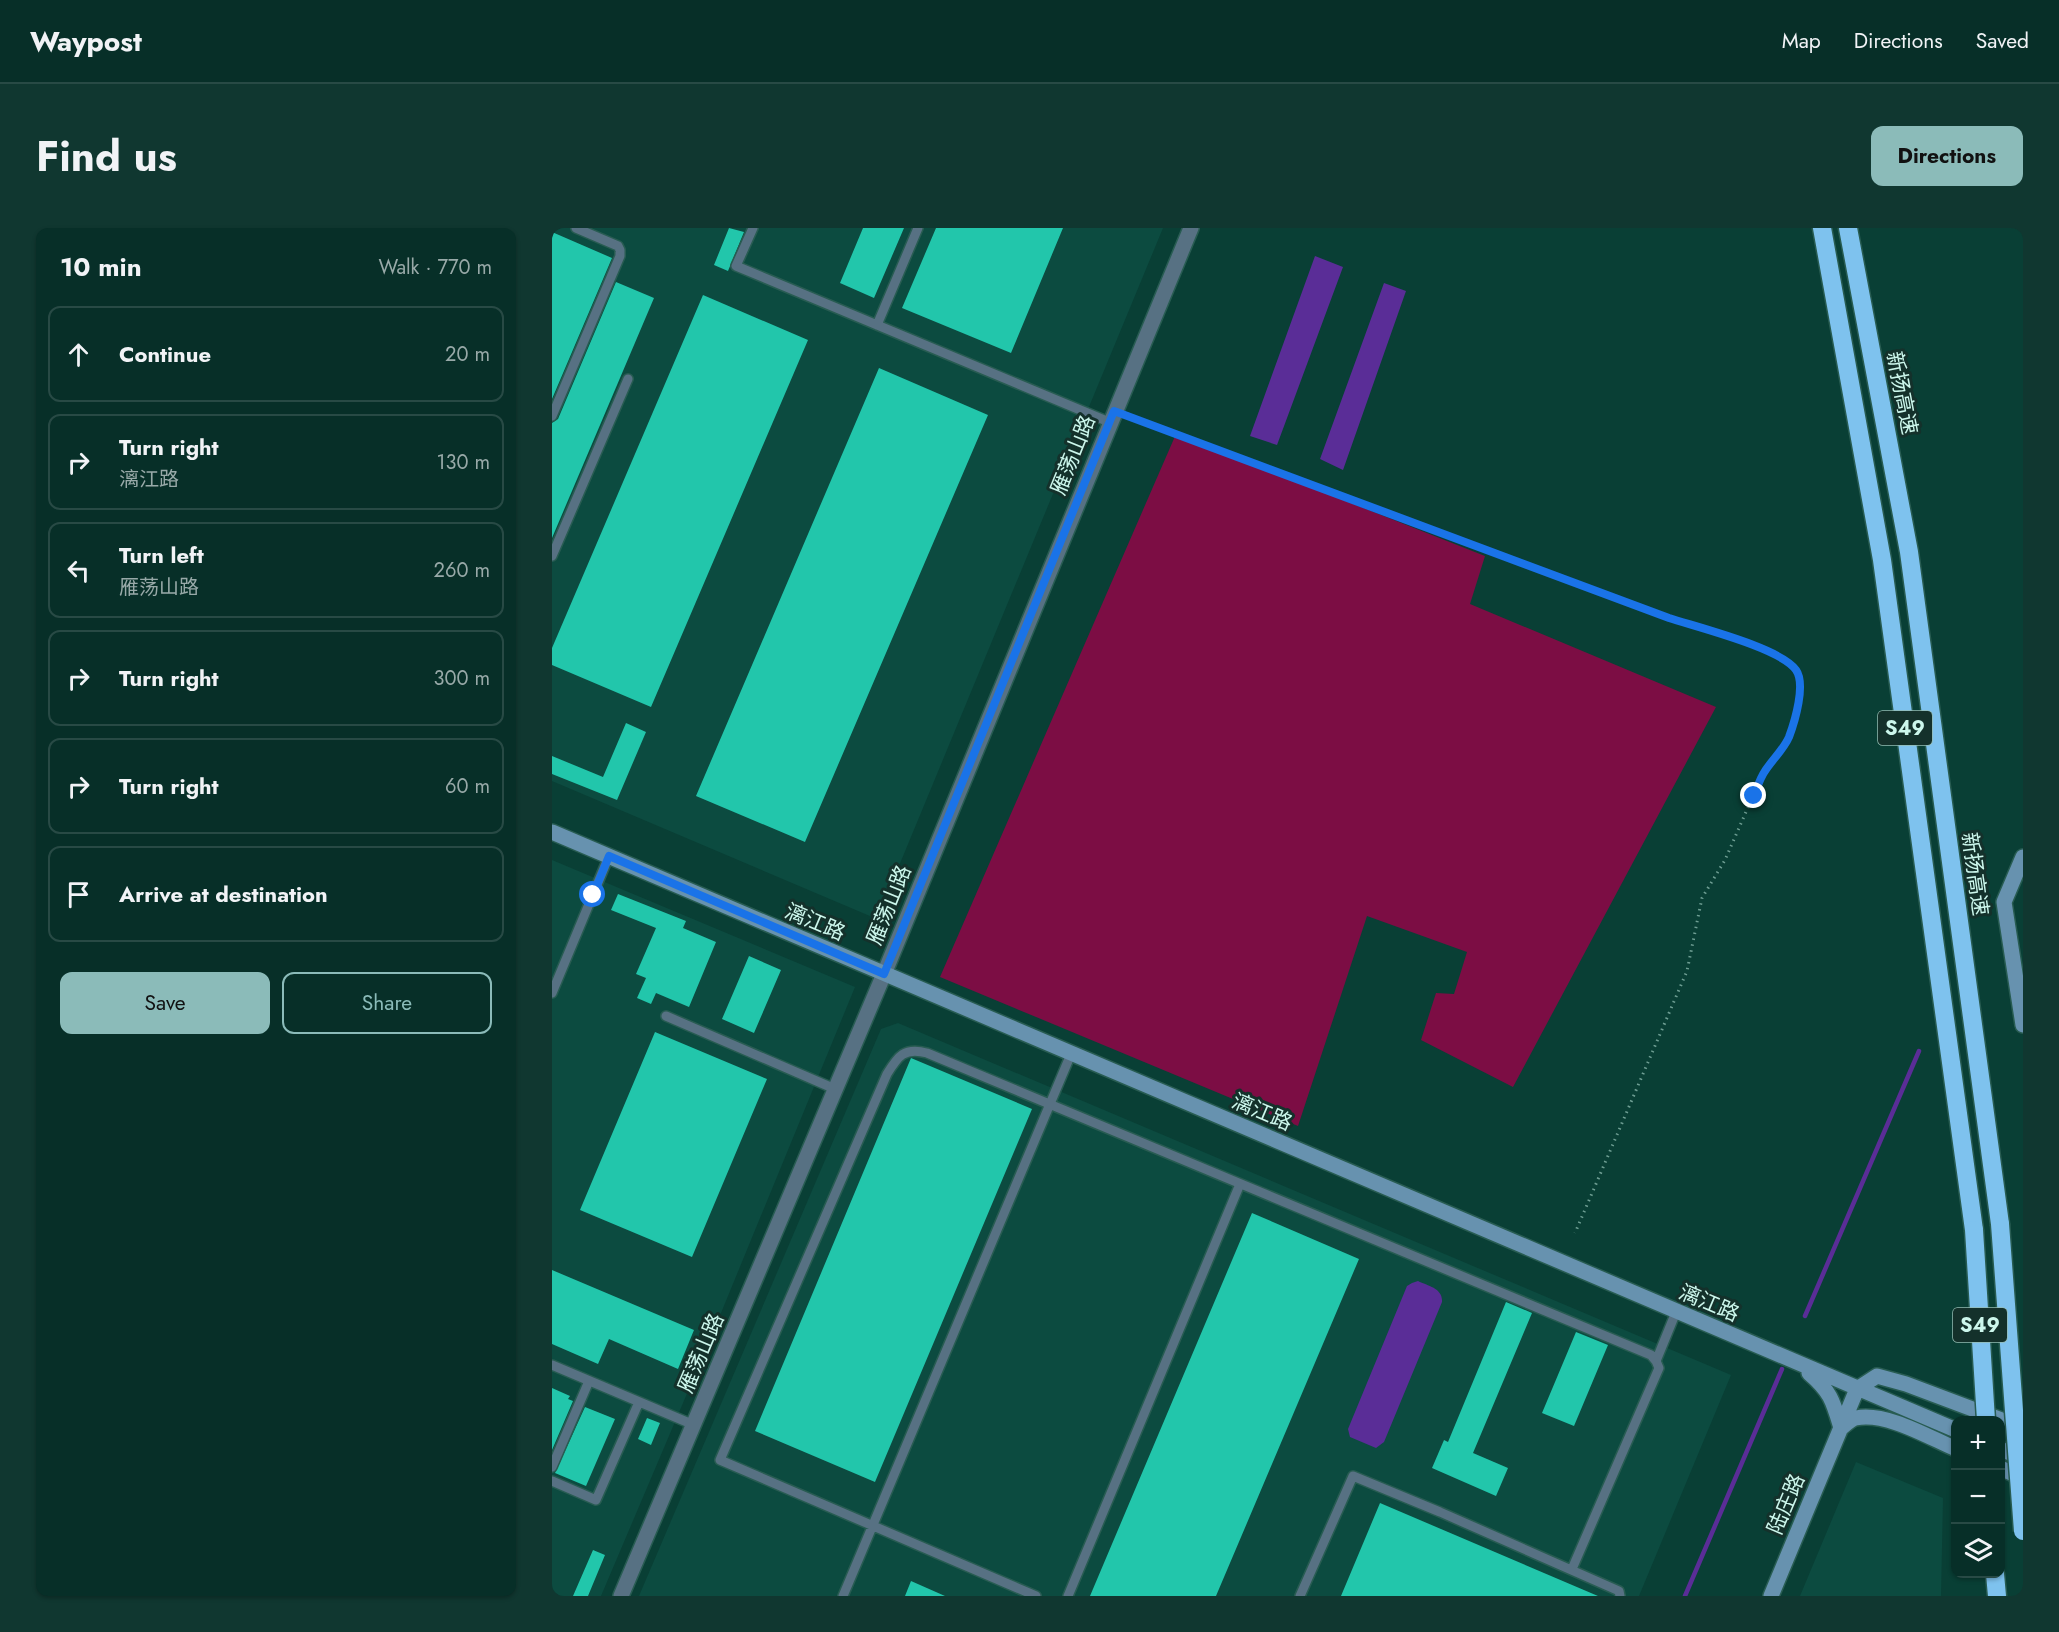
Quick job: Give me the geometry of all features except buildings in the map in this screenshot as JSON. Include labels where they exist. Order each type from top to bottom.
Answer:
[{"type":"highway","name":"S49","points":[[1822,228],[1882,560],[1974,1230],[1986,1416]]},
{"type":"highway","name":"新扬高速","points":[[1848,228],[1909,552],[2000,1224],[2023,1531]]},
{"type":"highway","points":[[1995,1578],[1997,1596]]},
{"type":"street","name":"雁荡山路","points":[[621,1596],[884,974],[1191,228]]},
{"type":"street","name":"漓江路","points":[[552,832],[1951,1428]]},
{"type":"street","points":[[2023,857],[2004,902],[2023,1025]]},
{"type":"street","points":[[1800,1365],[1826,1388],[1834,1403],[1841,1428],[1854,1418],[1877,1418],[1900,1425],[1951,1447]]},
{"type":"street","points":[[1857,1389],[1877,1377],[1906,1384],[2023,1428]]},
{"type":"street","name":"陆庄路","points":[[1771,1596],[1857,1389]]},
{"type":"street","points":[[2005,1451],[2023,1458]]},
{"type":"street","points":[[2005,1470],[2023,1478]]},
{"type":"lane","points":[[552,416],[620,256],[618,246],[576,228]]},
{"type":"lane","points":[[753,228],[736,266],[877,326],[1112,417]]},
{"type":"lane","points":[[877,326],[918,228]]},
{"type":"lane","points":[[552,556],[628,379]]},
{"type":"lane","points":[[552,993],[609,856]]},
{"type":"lane","points":[[666,1016],[835,1089]]},
{"type":"lane","points":[[1036,1596],[720,1460],[887,1074],[899,1056],[908,1051],[917,1050],[927,1053],[1651,1355],[1659,1368],[1572,1569]]},
{"type":"lane","points":[[843,1596],[1071,1054]]},
{"type":"lane","points":[[1068,1596],[1240,1184]]},
{"type":"lane","points":[[1656,1360],[1676,1311]]},
{"type":"lane","points":[[552,1365],[694,1425]]},
{"type":"lane","points":[[552,1467],[589,1381]]},
{"type":"lane","points":[[552,1481],[596,1500],[639,1402]]},
{"type":"lane","points":[[1300,1596],[1353,1476],[1572,1569],[1619,1591],[1620,1596]]},
{"type":"path","points":[[1112,417],[1669,618],[1760,648],[1785,659],[1797,671],[1800,689],[1798,705],[1788,739],[1763,773],[1725,860],[1702,898],[1687,971],[1575,1233]]},
{"type":"shaded area","points":[[552,228],[1163,228],[877,919],[552,781]]},
{"type":"shaded area","points":[[1315,256],[1343,267],[1277,445],[1250,436]]},
{"type":"shaded area","points":[[1384,283],[1406,291],[1343,470],[1320,459]]},
{"type":"shaded area","points":[[1176,434],[1485,556],[1470,604],[1716,707],[1513,1087],[1421,1040],[1436,993],[1454,994],[1467,952],[1367,916],[1298,1126],[940,977]]},
{"type":"shaded area","points":[[552,860],[855,987],[714,1330],[601,1596],[552,1596]]},
{"type":"shaded area","points":[[898,1023],[1731,1375],[1639,1596],[639,1596],[881,1029]]},
{"type":"shaded area","points":[[1418,1281],[1437,1291],[1442,1297],[1442,1302],[1384,1442],[1376,1448],[1350,1437],[1348,1429],[1407,1286]]},
{"type":"shaded area","points":[[1856,1462],[1943,1498],[1941,1596],[1800,1596]]},
{"type":"waterway","points":[[1805,1316],[1919,1051]]},
{"type":"waterway","points":[[1685,1596],[1782,1369]]},
{"type":"route","points":[[593,895],[609,856],[884,974],[1114,411],[1785,659],[1797,671],[1800,689],[1798,705],[1788,739],[1763,773],[1754,796]]}]
